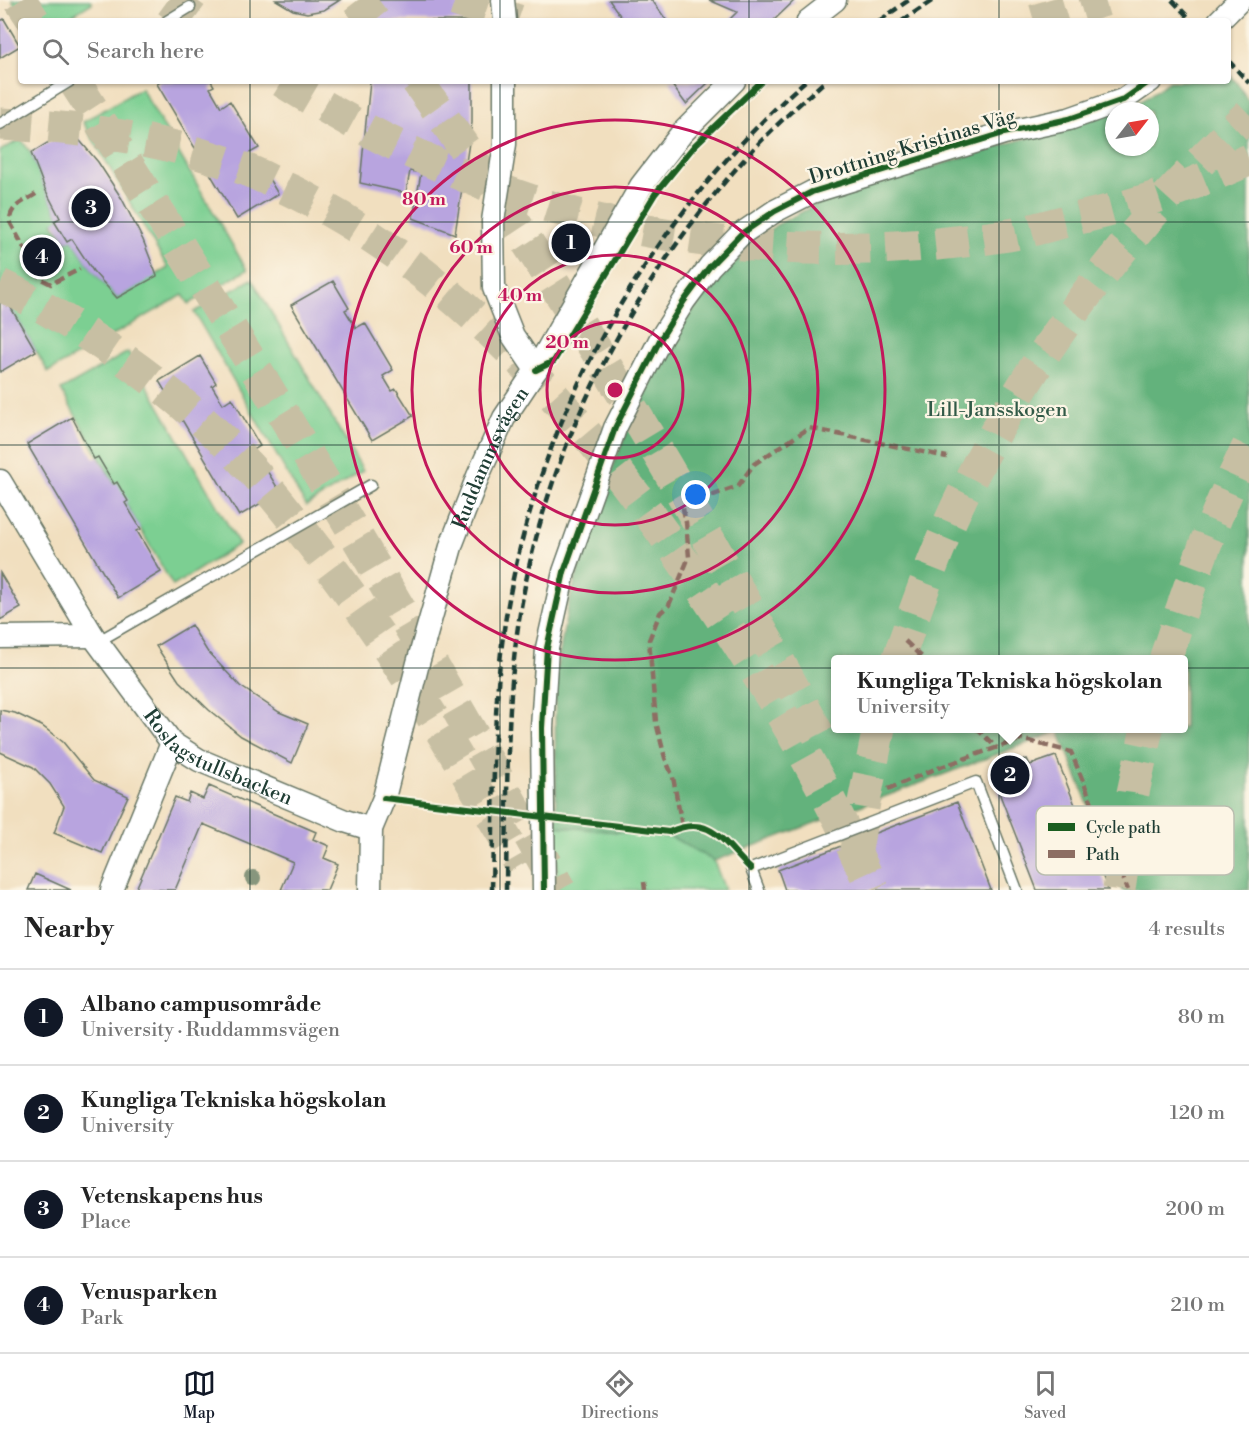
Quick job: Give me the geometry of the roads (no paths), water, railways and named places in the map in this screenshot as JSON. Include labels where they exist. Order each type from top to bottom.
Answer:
[{"type":"street","points":[[503,0],[506,18]]},
{"type":"street","points":[[812,18],[835,0]]},
{"type":"street","points":[[1221,18],[1240,0]]},
{"type":"street","points":[[505,84],[505,144],[493,221],[494,288],[513,336],[536,370]]},
{"type":"street","name":"Ruddammsvägen","points":[[370,890],[370,830],[384,798],[418,663],[452,543],[477,476],[504,418],[536,370],[641,186],[682,133],[731,84]]},
{"type":"street","name":"Drottning Kristinas Väg","points":[[544,890],[542,728],[547,648],[564,572],[615,428],[661,338],[684,301],[710,266],[741,234],[775,211],[812,192],[1004,133],[1069,119],[1123,100],[1146,84]]},
{"type":"street","name":"Roslagstullsbacken","points":[[0,481],[95,639],[172,743],[200,760],[370,830]]},
{"type":"street","points":[[0,637],[95,639]]},
{"type":"street","points":[[112,890],[172,743]]},
{"type":"lane","points":[[172,18],[190,6]]},
{"type":"lane","points":[[0,124],[65,84]]},
{"type":"lane","points":[[95,639],[371,485]]},
{"type":"lane","points":[[759,890],[751,869],[976,782],[1017,890]]},
{"type":"tunnel","points":[[20,0],[32,18]]},
{"type":"tunnel","points":[[168,0],[193,18]]},
{"type":"tunnel","points":[[358,0],[372,18]]},
{"type":"tunnel","points":[[455,0],[509,18]]},
{"type":"tunnel","points":[[1044,18],[1105,0]]},
{"type":"tunnel","points":[[76,84],[201,280],[324,481],[444,685],[560,890]]},
{"type":"tunnel","points":[[287,84],[345,118],[411,152],[478,182],[548,206],[658,233],[773,246],[889,247],[1008,235],[1146,200],[1182,188],[1249,160]]},
{"type":"tunnel","points":[[419,84],[492,189],[600,356],[701,526],[819,736]]},
{"type":"tunnel","points":[[900,655],[955,510],[1023,386],[1055,337],[1127,243],[1206,156],[1249,114]]},
{"type":"tunnel","points":[[0,124],[63,128],[125,137],[187,150],[247,170],[292,191],[353,225],[410,264],[464,307],[562,405],[649,513],[689,570],[765,686],[833,807],[873,890]]},
{"type":"tunnel","points":[[0,285],[60,317],[147,376],[213,431],[252,471],[317,550],[399,665],[521,865]]},
{"type":"tunnel","points":[[1167,655],[1224,497],[1249,445]]},
{"type":"tunnel","points":[[855,856],[878,733]]},
{"type":"tunnel","points":[[1131,806],[1146,733]]},
{"type":"tunnel","points":[[1119,890],[1121,875]]},
{"type":"railway","points":[[883,18],[909,0]]},
{"type":"railway","points":[[906,18],[933,0]]},
{"type":"railway","points":[[1172,0],[1189,18]]},
{"type":"railway","points":[[1231,63],[1249,83]]},
{"type":"railway","points":[[492,890],[493,794],[499,668],[518,556],[540,479],[569,404],[605,332],[647,263],[694,198],[747,137],[802,84]]},
{"type":"railway","points":[[506,890],[509,734],[516,641],[528,573],[545,507],[568,442],[596,379],[628,319],[665,261],[750,153],[822,84]]},
{"type":"place","name":"Vetenskapens hus","points":[[91,208]]},
{"type":"place","name":"Albano campusområde","points":[[571,243]]},
{"type":"place","name":"Venusparken","points":[[42,257]]},
{"type":"place","name":"Kungliga Tekniska högskolan","points":[[1010,775]]},
{"type":"park label","name":"Lill-Jansskogen","points":[[997,409]]}]
